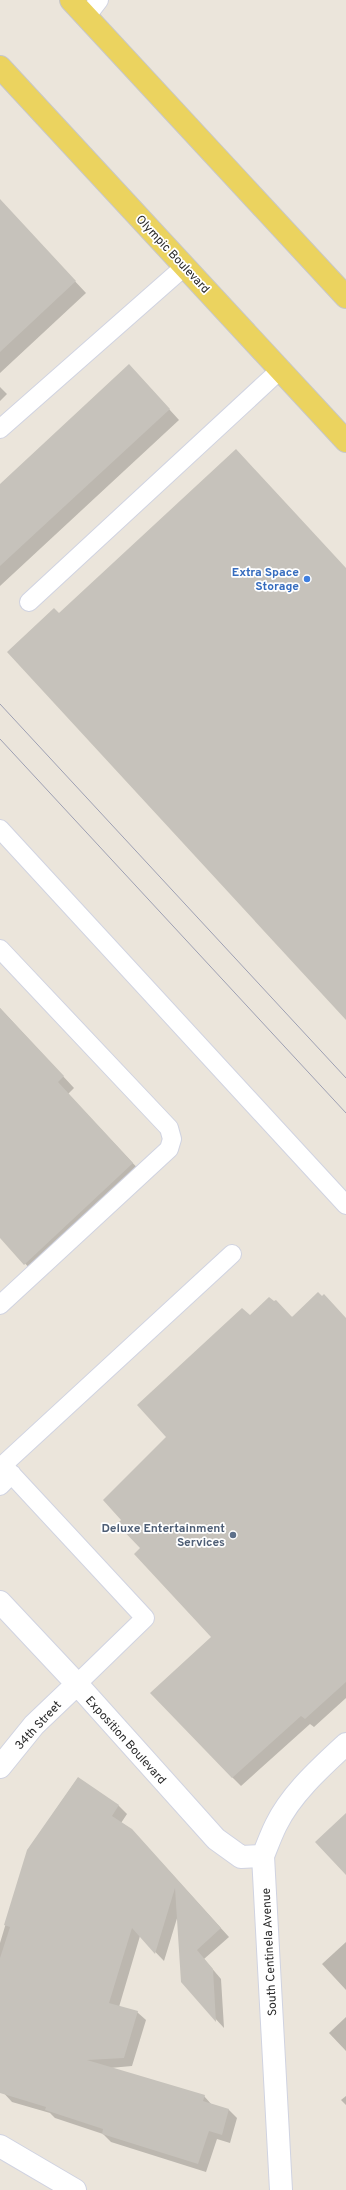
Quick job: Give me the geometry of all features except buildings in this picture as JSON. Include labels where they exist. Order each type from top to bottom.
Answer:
[{"type":"main road","points":[[71,0],[93,8],[346,297]]},
{"type":"main road","name":"Olympic Boulevard","points":[[0,67],[346,441]]},
{"type":"street","name":"Exposition Boulevard","points":[[0,1602],[77,1684],[216,1839],[241,1856],[263,1856]]},
{"type":"street","name":"34th Street","points":[[0,1766],[34,1725],[77,1684]]},
{"type":"street","name":"South Centinela Avenue","points":[[281,2190],[263,1856],[276,1824],[301,1789],[322,1766],[346,1744]]},
{"type":"street","points":[[0,2146],[75,2190]]},
{"type":"lane","points":[[0,429],[184,267]]},
{"type":"lane","points":[[29,602],[280,370]]},
{"type":"lane","points":[[0,829],[346,1205]]},
{"type":"lane","points":[[0,949],[169,1128],[172,1139],[169,1149],[0,1305]]},
{"type":"lane","points":[[77,1684],[145,1618],[6,1480],[3,1465],[232,1254]]},
{"type":"tram line","points":[[0,704],[346,1078]]},
{"type":"tram line","points":[[0,739],[346,1113]]},
{"type":"place","name":"Extra Space Storage","points":[[307,579]]},
{"type":"place","name":"Deluxe Entertainment Services","points":[[233,1535]]}]
